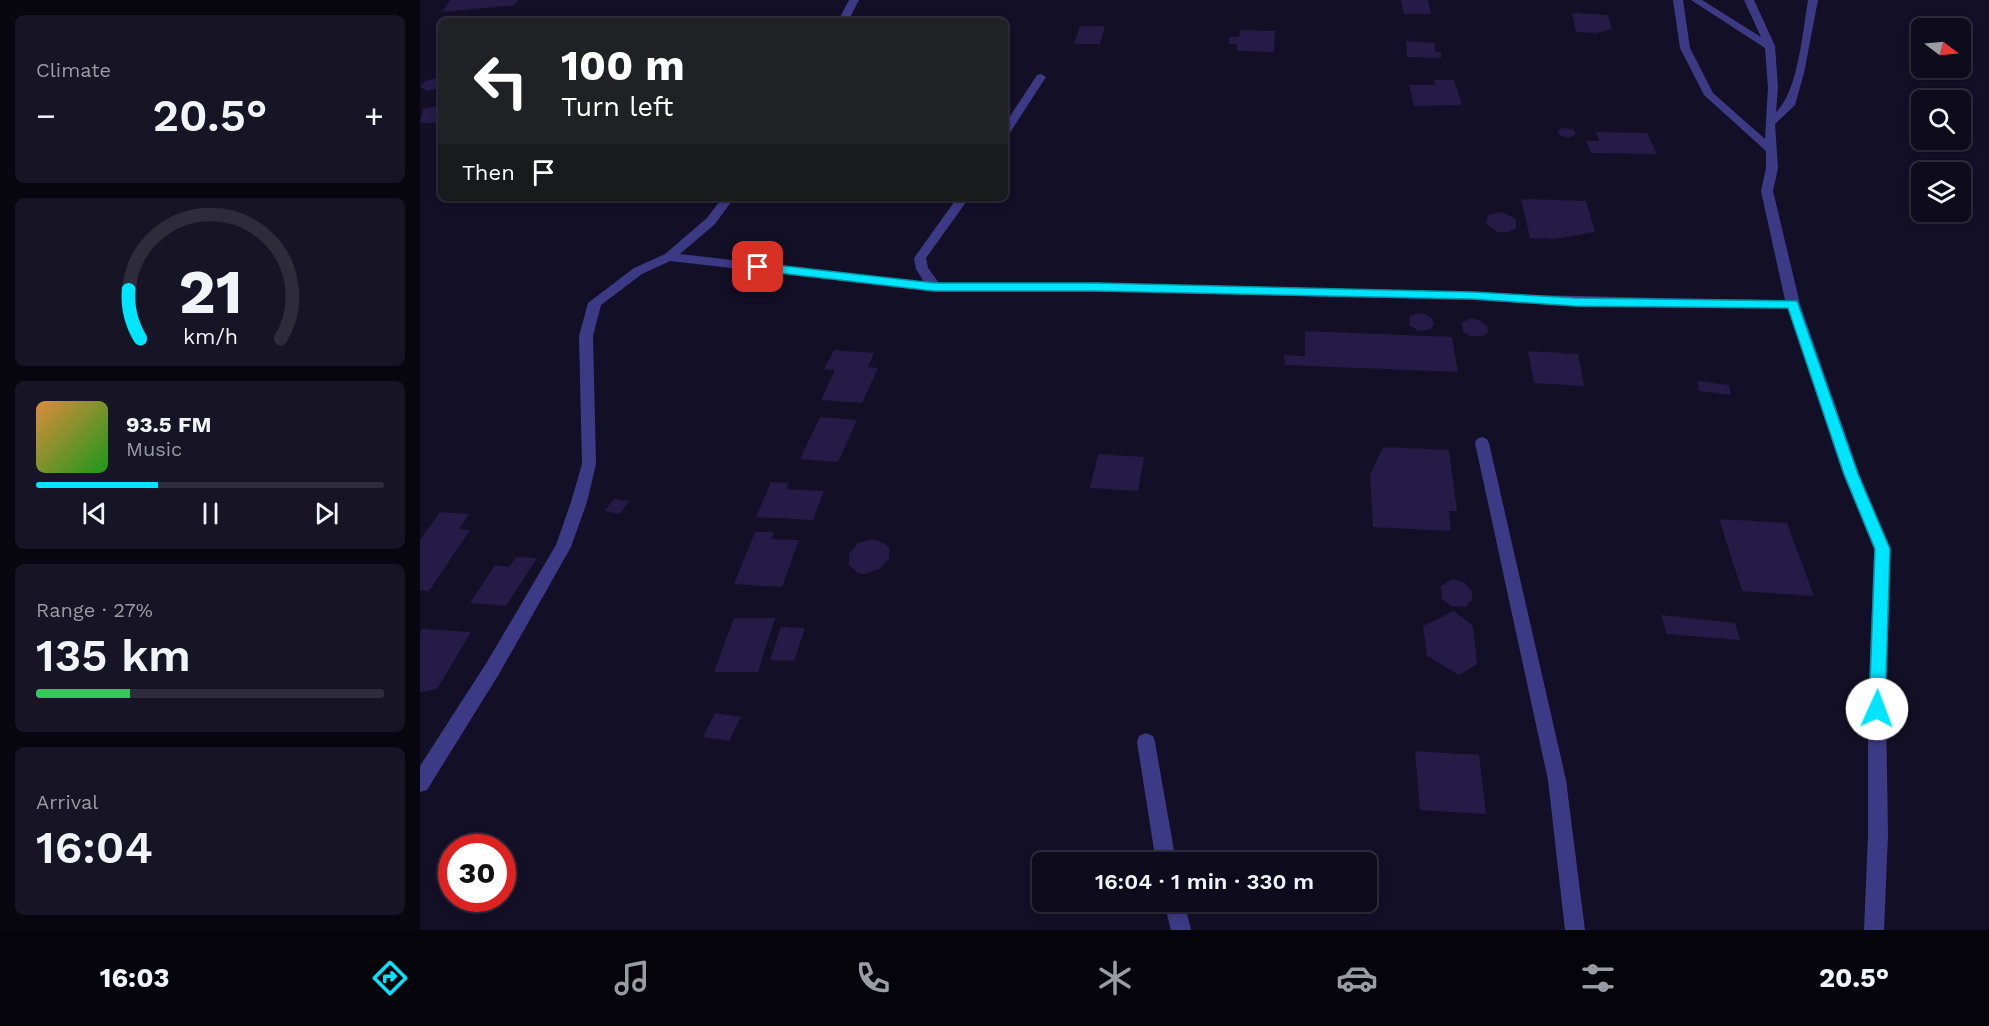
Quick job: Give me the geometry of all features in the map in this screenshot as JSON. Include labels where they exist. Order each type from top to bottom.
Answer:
[{"type":"street","points":[[845,18],[854,0]]},
{"type":"street","points":[[1678,0],[1685,48],[1709,95],[1771,150]]},
{"type":"street","points":[[1696,0],[1770,46]]},
{"type":"street","points":[[1749,0],[1770,46],[1773,87],[1770,123],[1772,168],[1767,191],[1793,304],[1851,474],[1882,549],[1877,709],[1878,836],[1875,930]]},
{"type":"street","points":[[1770,123],[1790,105],[1799,73],[1812,0]]},
{"type":"street","points":[[1008,127],[1041,77]]},
{"type":"street","points":[[420,783],[493,668],[563,547],[579,502],[589,464],[586,336],[595,303],[638,271],[669,257],[711,221],[726,201]]},
{"type":"street","points":[[934,287],[922,270],[920,258],[961,201]]},
{"type":"street","points":[[669,257],[934,287],[1098,287],[1473,296],[1575,302],[1793,304]]},
{"type":"street","points":[[1482,443],[1557,780],[1575,930]]},
{"type":"street","points":[[1146,742],[1164,852]]},
{"type":"street","points":[[1176,912],[1181,930]]},
{"type":"building","points":[[450,0],[518,0],[515,5],[442,12]]},
{"type":"building","points":[[1401,0],[1428,0],[1431,14],[1404,14]]},
{"type":"building","points":[[1572,13],[1608,15],[1612,29],[1597,33],[1576,32]]},
{"type":"building","points":[[1080,26],[1105,26],[1100,44],[1074,44]]},
{"type":"building","points":[[1240,30],[1275,31],[1274,52],[1237,51],[1237,44],[1229,44],[1229,37],[1239,37]]},
{"type":"building","points":[[1406,41],[1435,43],[1435,52],[1441,52],[1441,58],[1407,57]]},
{"type":"building","points":[[438,78],[438,88],[428,91],[420,87],[425,81]]},
{"type":"building","points":[[1434,80],[1454,80],[1462,105],[1414,106],[1409,85],[1436,85]]},
{"type":"building","points":[[438,106],[438,124],[420,123],[423,109]]},
{"type":"building","points":[[1561,128],[1573,129],[1576,134],[1570,138],[1561,136],[1557,131]]},
{"type":"building","points":[[1596,132],[1647,133],[1657,154],[1591,153],[1586,141],[1599,141]]},
{"type":"building","points":[[1521,199],[1586,201],[1595,232],[1554,239],[1530,238]]},
{"type":"building","points":[[1502,212],[1516,219],[1516,228],[1508,232],[1498,232],[1486,224],[1488,215]]},
{"type":"building","points":[[1417,313],[1432,318],[1434,324],[1431,329],[1419,331],[1409,325],[1410,316]]},
{"type":"building","points":[[1473,318],[1487,326],[1488,332],[1483,336],[1471,336],[1463,332],[1462,322]]},
{"type":"building","points":[[1305,331],[1452,337],[1458,372],[1285,365],[1284,355],[1305,356]]},
{"type":"building","points":[[834,350],[874,353],[868,367],[878,368],[862,403],[821,400],[835,370],[824,369]]},
{"type":"building","points":[[1528,351],[1578,354],[1584,386],[1534,383]]},
{"type":"building","points":[[1697,381],[1729,385],[1731,395],[1699,391]]},
{"type":"building","points":[[820,417],[857,420],[838,462],[800,459]]},
{"type":"building","points":[[1383,447],[1449,450],[1457,511],[1449,511],[1451,531],[1373,527],[1370,475]]},
{"type":"building","points":[[1098,454],[1144,457],[1138,491],[1090,488]]},
{"type":"building","points":[[771,482],[789,483],[786,489],[824,491],[813,520],[756,517]]},
{"type":"building","points":[[614,499],[629,501],[620,514],[604,511]]},
{"type":"building","points":[[440,512],[469,514],[459,529],[470,530],[429,591],[420,590],[420,540]]},
{"type":"building","points":[[1719,519],[1787,523],[1814,596],[1742,591]]},
{"type":"building","points":[[755,532],[774,532],[771,539],[799,540],[782,587],[734,584]]},
{"type":"building","points":[[873,539],[887,545],[890,549],[889,559],[879,569],[865,574],[858,573],[849,565],[849,554],[858,543]]},
{"type":"building","points":[[516,557],[537,558],[506,606],[470,603],[495,565],[509,567]]},
{"type":"building","points":[[1453,579],[1465,583],[1472,591],[1472,600],[1466,607],[1451,606],[1442,599],[1441,586]]},
{"type":"building","points":[[1454,611],[1473,626],[1477,664],[1459,675],[1427,656],[1423,626]]},
{"type":"building","points":[[1661,615],[1735,623],[1740,640],[1667,634]]},
{"type":"building","points":[[734,618],[775,618],[758,672],[714,672]]},
{"type":"building","points":[[781,627],[805,628],[794,661],[770,660]]},
{"type":"building","points":[[422,629],[471,632],[437,689],[420,692],[420,633]]},
{"type":"building","points":[[715,713],[741,717],[729,741],[703,737]]},
{"type":"building","points":[[1415,751],[1479,755],[1486,814],[1420,810]]},
{"type":"route","points":[[758,267],[934,287],[1098,287],[1473,296],[1575,302],[1793,304],[1851,474],[1882,549],[1877,709]]}]
